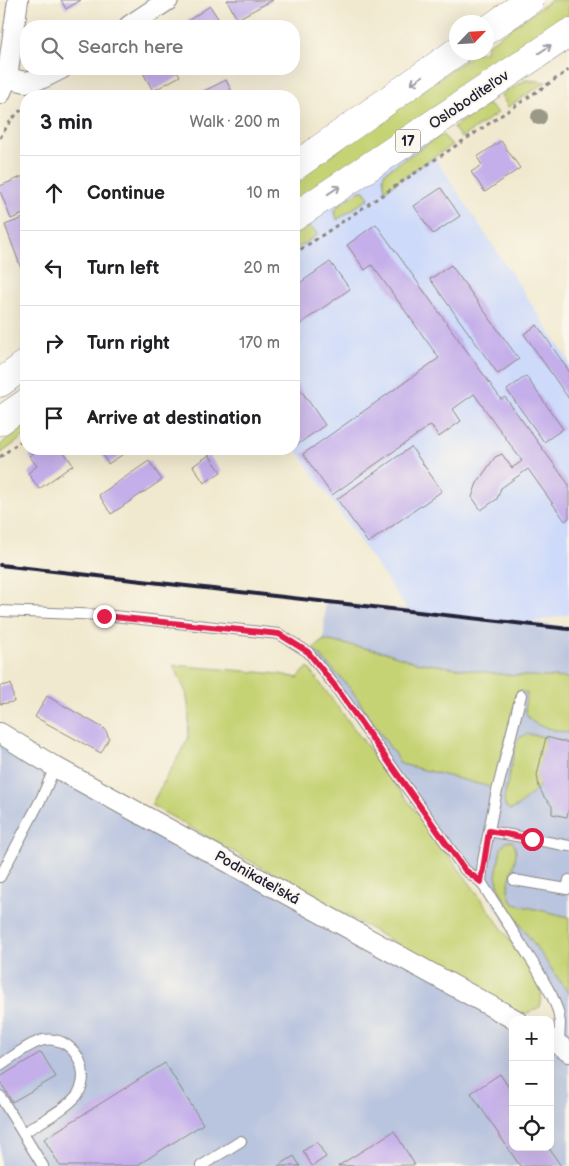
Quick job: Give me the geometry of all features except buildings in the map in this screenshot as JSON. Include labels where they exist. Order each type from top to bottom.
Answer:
[{"type":"main road","points":[[494,25],[530,0]]},
{"type":"main road","name":"Osloboditeľov","points":[[300,213],[569,34]]},
{"type":"main road","points":[[300,163],[449,57]]},
{"type":"main road","points":[[0,383],[20,368]]},
{"type":"main road","points":[[0,421],[20,407]]},
{"type":"street","points":[[18,0],[4,86],[49,75]]},
{"type":"street","points":[[138,20],[168,0]]},
{"type":"street","name":"Podnikateľská","points":[[0,733],[55,767],[509,1016]]},
{"type":"lane","points":[[0,611],[104,616],[279,634],[308,652],[465,870],[481,882],[538,969],[558,1011],[562,1043]]},
{"type":"lane","points":[[481,882],[496,795],[521,695]]},
{"type":"lane","points":[[0,877],[42,797],[55,767]]},
{"type":"lane","points":[[489,831],[569,846]]},
{"type":"lane","points":[[514,880],[567,890],[569,880]]},
{"type":"lane","points":[[0,1065],[41,1040],[54,1039],[66,1044],[76,1054],[82,1065],[83,1080],[79,1093],[68,1104],[23,1133]]},
{"type":"lane","points":[[0,1096],[43,1166]]},
{"type":"lane","points":[[201,1166],[241,1141]]},
{"type":"path","points":[[300,250],[569,70]]},
{"type":"path","points":[[0,138],[20,111]]},
{"type":"path","points":[[0,457],[20,442]]},
{"type":"shaded area","points":[[419,133],[569,361],[569,614],[525,624],[408,611],[300,455],[300,213]]},
{"type":"shaded area","points":[[325,601],[569,627],[569,1166],[0,1166],[0,733],[509,1018],[509,1151],[554,1151],[554,1041],[558,1043],[558,1011],[481,882],[465,870],[308,652],[324,640]]},
{"type":"green space","points":[[551,0],[569,0],[569,21],[300,201],[300,177],[465,60],[494,60],[494,40]]},
{"type":"green space","points":[[526,80],[546,82],[508,107],[501,95]]},
{"type":"green space","points":[[486,105],[489,105],[498,113],[461,138],[453,127]]},
{"type":"green space","points":[[442,134],[452,145],[385,190],[383,177],[385,172]]},
{"type":"green space","points":[[360,191],[364,191],[369,198],[337,220],[335,212],[338,205]]},
{"type":"green space","points":[[310,227],[318,234],[300,247],[300,229]]},
{"type":"green space","points":[[20,424],[20,439],[0,454],[0,446]]},
{"type":"green space","points":[[324,640],[385,652],[415,662],[506,675],[569,678],[569,733],[535,724],[526,713],[527,693],[518,691],[494,788],[401,764],[351,689],[313,648]]},
{"type":"green space","points":[[173,665],[280,674],[298,678],[308,667],[477,893],[533,973],[541,989],[540,1007],[523,1015],[151,805],[188,739],[189,711],[186,692]]},
{"type":"green space","points":[[527,734],[546,737],[539,787],[517,807],[510,810],[505,806],[504,799],[516,744],[519,738]]},
{"type":"green space","points":[[507,841],[512,841],[516,852],[508,889],[514,904],[569,917],[569,994],[510,910],[500,891],[496,876],[501,848]]},
{"type":"railway","points":[[0,565],[569,629]]},
{"type":"route","points":[[104,616],[223,630],[279,634],[308,652],[335,686],[465,870],[481,882],[489,831],[532,839]]}]
